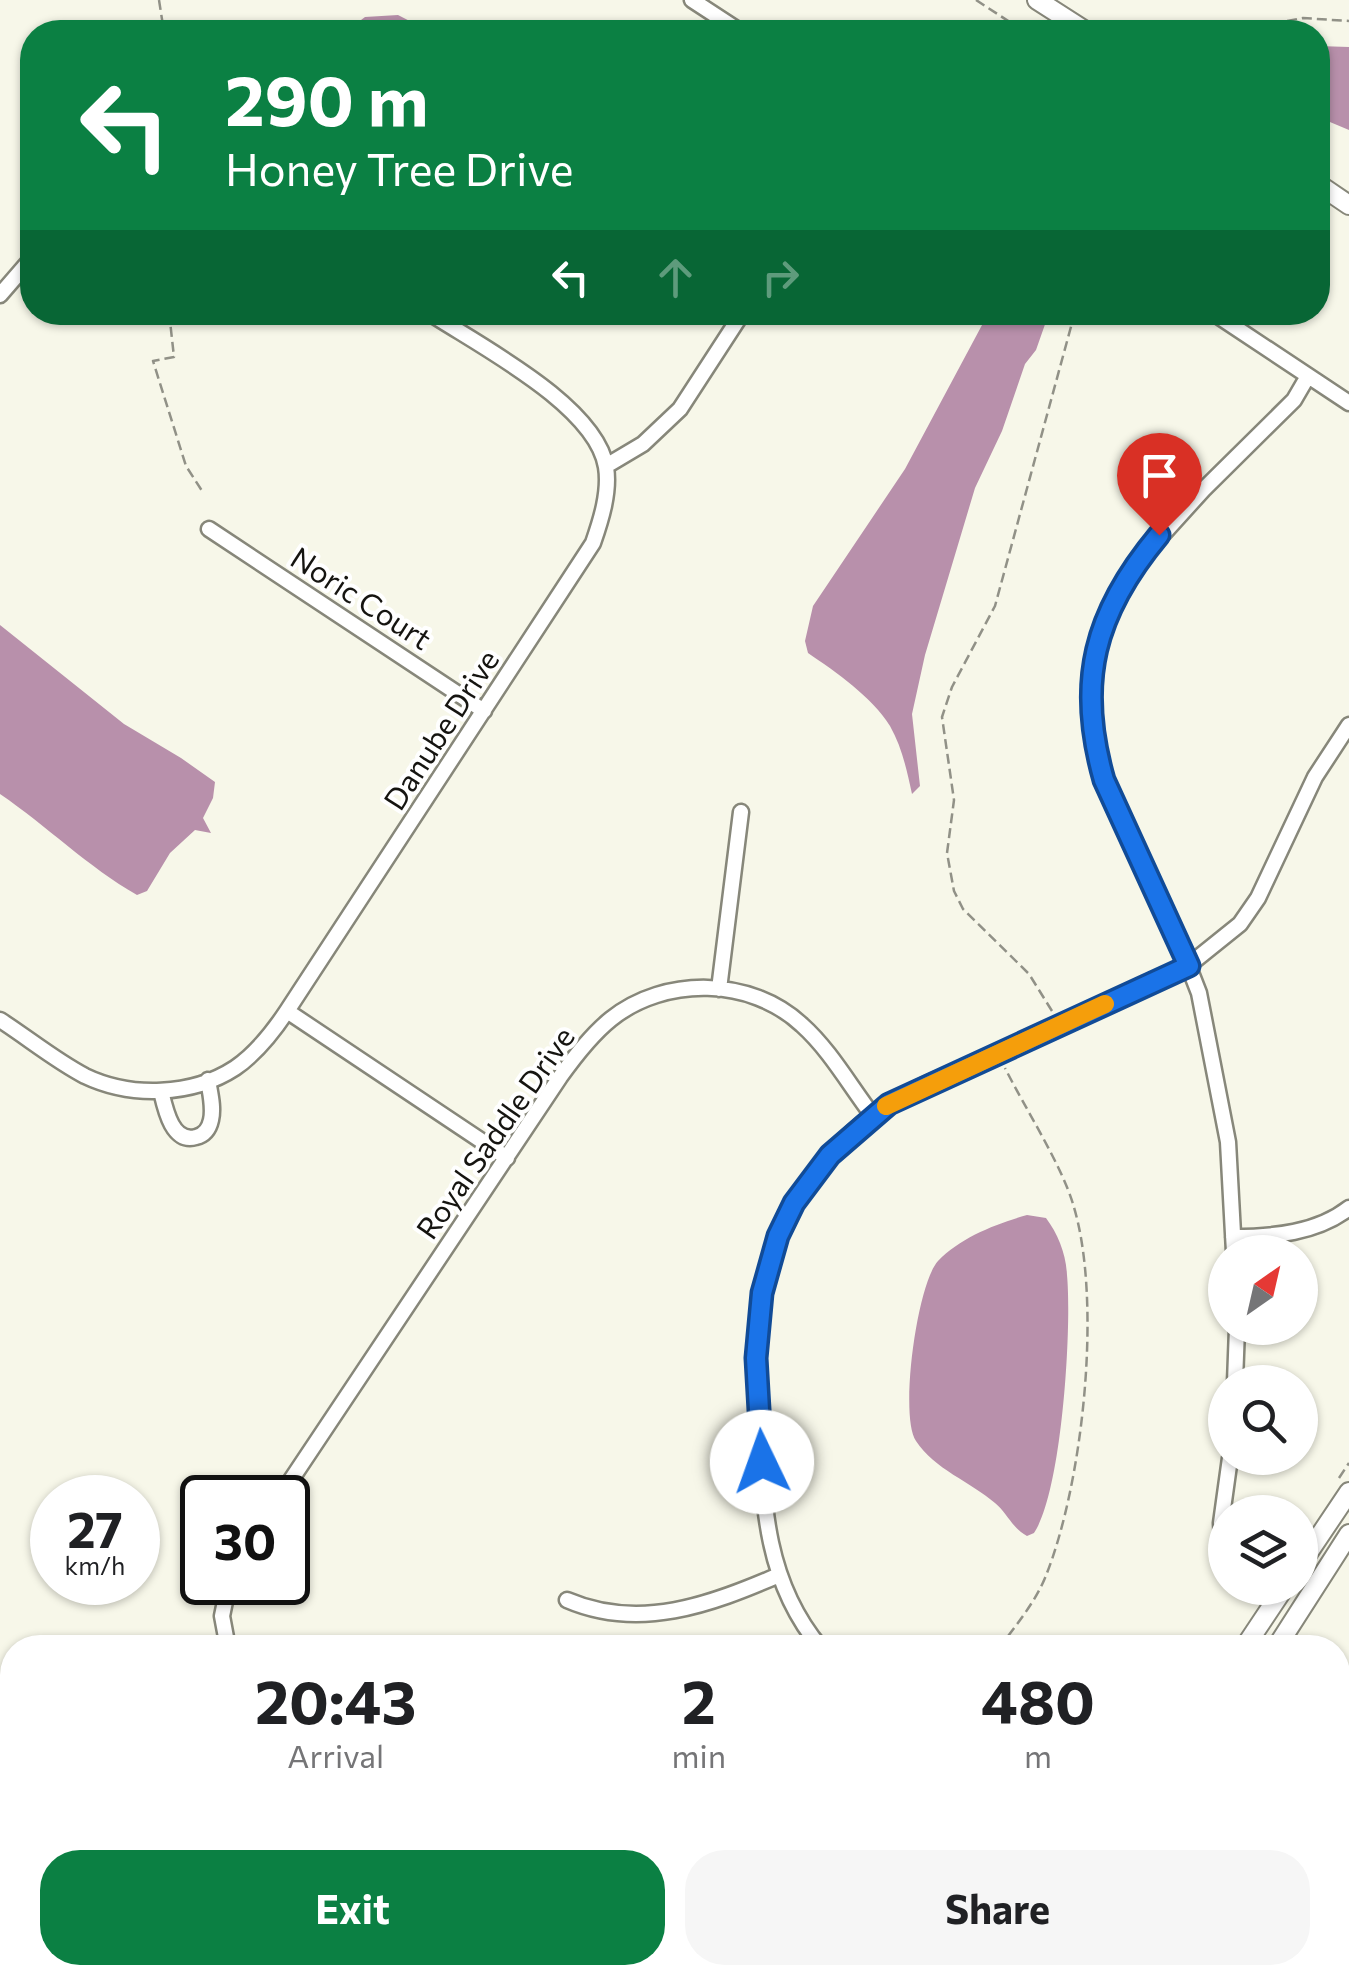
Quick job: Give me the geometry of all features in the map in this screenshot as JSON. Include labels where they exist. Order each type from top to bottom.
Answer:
[{"type":"street","points":[[692,0],[723,20]]},
{"type":"street","points":[[1038,0],[1069,20]]},
{"type":"street","points":[[0,295],[20,272]]},
{"type":"street","points":[[448,325],[562,401],[580,418],[606,466],[643,444],[680,409],[735,325]]},
{"type":"street","points":[[1232,325],[1349,403]]},
{"type":"street","points":[[1233,1235],[1228,1142],[1200,993],[1104,780],[1090,706],[1104,619],[1134,564],[1294,400],[1308,376]]},
{"type":"street","name":"Danube Drive","points":[[161,1092],[208,1080],[239,1066],[270,1036],[593,543],[601,520],[606,466]]},
{"type":"street","name":"Noric Court","points":[[209,529],[484,711]]},
{"type":"street","points":[[811,1635],[778,1576],[768,1538],[756,1358],[762,1293],[778,1236],[794,1203],[830,1155],[889,1104],[1189,966],[1231,933],[1258,898],[1315,778],[1349,725]]},
{"type":"street","points":[[719,989],[741,812]]},
{"type":"street","name":"Royal Saddle Drive","points":[[294,1475],[575,1056],[612,1018],[637,1003],[684,990],[750,993],[802,1024],[873,1116]]},
{"type":"street","points":[[288,1010],[507,1158]]},
{"type":"street","points":[[0,1020],[82,1074],[125,1089],[161,1092],[167,1115],[181,1135],[195,1138],[210,1126],[208,1080]]},
{"type":"street","points":[[1275,1235],[1312,1227],[1349,1208]]},
{"type":"street","points":[[1318,1538],[1349,1492]]},
{"type":"street","points":[[1284,1635],[1349,1534]]},
{"type":"street","points":[[567,1600],[612,1615],[659,1613],[715,1600],[778,1576]]},
{"type":"street","points":[[225,1605],[226,1635]]},
{"type":"street","points":[[1253,1635],[1273,1605]]},
{"type":"path","points":[[976,0],[1007,20]]},
{"type":"path","points":[[1291,20],[1349,20]]},
{"type":"path","points":[[170,325],[174,357],[153,361],[186,466],[204,494]]},
{"type":"path","points":[[1060,1025],[1028,974],[963,909],[954,891],[947,853],[954,800],[942,717],[952,687],[995,606],[1071,325]]},
{"type":"path","points":[[998,1054],[1072,1198],[1087,1294],[1076,1467],[1068,1507],[1044,1580],[1010,1635]]},
{"type":"shaded area","points":[[398,15],[408,20],[361,20]]},
{"type":"shaded area","points":[[1330,46],[1349,47],[1349,130],[1330,122]]},
{"type":"shaded area","points":[[982,325],[1045,325],[975,488],[925,655],[912,714],[920,786],[912,794],[890,726],[864,695],[808,653],[805,641],[813,606],[905,469]]},
{"type":"shaded area","points":[[0,625],[124,724],[215,782],[213,798],[203,818],[211,833],[195,830],[170,853],[147,891],[137,895],[119,884],[0,794]]},
{"type":"shaded area","points":[[1027,1215],[1046,1218],[1058,1238],[1066,1267],[1068,1300],[1063,1408],[1052,1483],[1044,1512],[1034,1533],[1027,1536],[995,1503],[924,1451],[911,1427],[909,1406],[917,1321],[930,1274],[938,1261],[979,1232]]},
{"type":"slow traffic","points":[[886,1106],[1105,1004]]},
{"type":"route","points":[[762,1462],[756,1358],[762,1293],[778,1236],[794,1203],[830,1155],[889,1104],[1189,966],[1104,780],[1089,690],[1104,619],[1134,564],[1159,535]]}]
